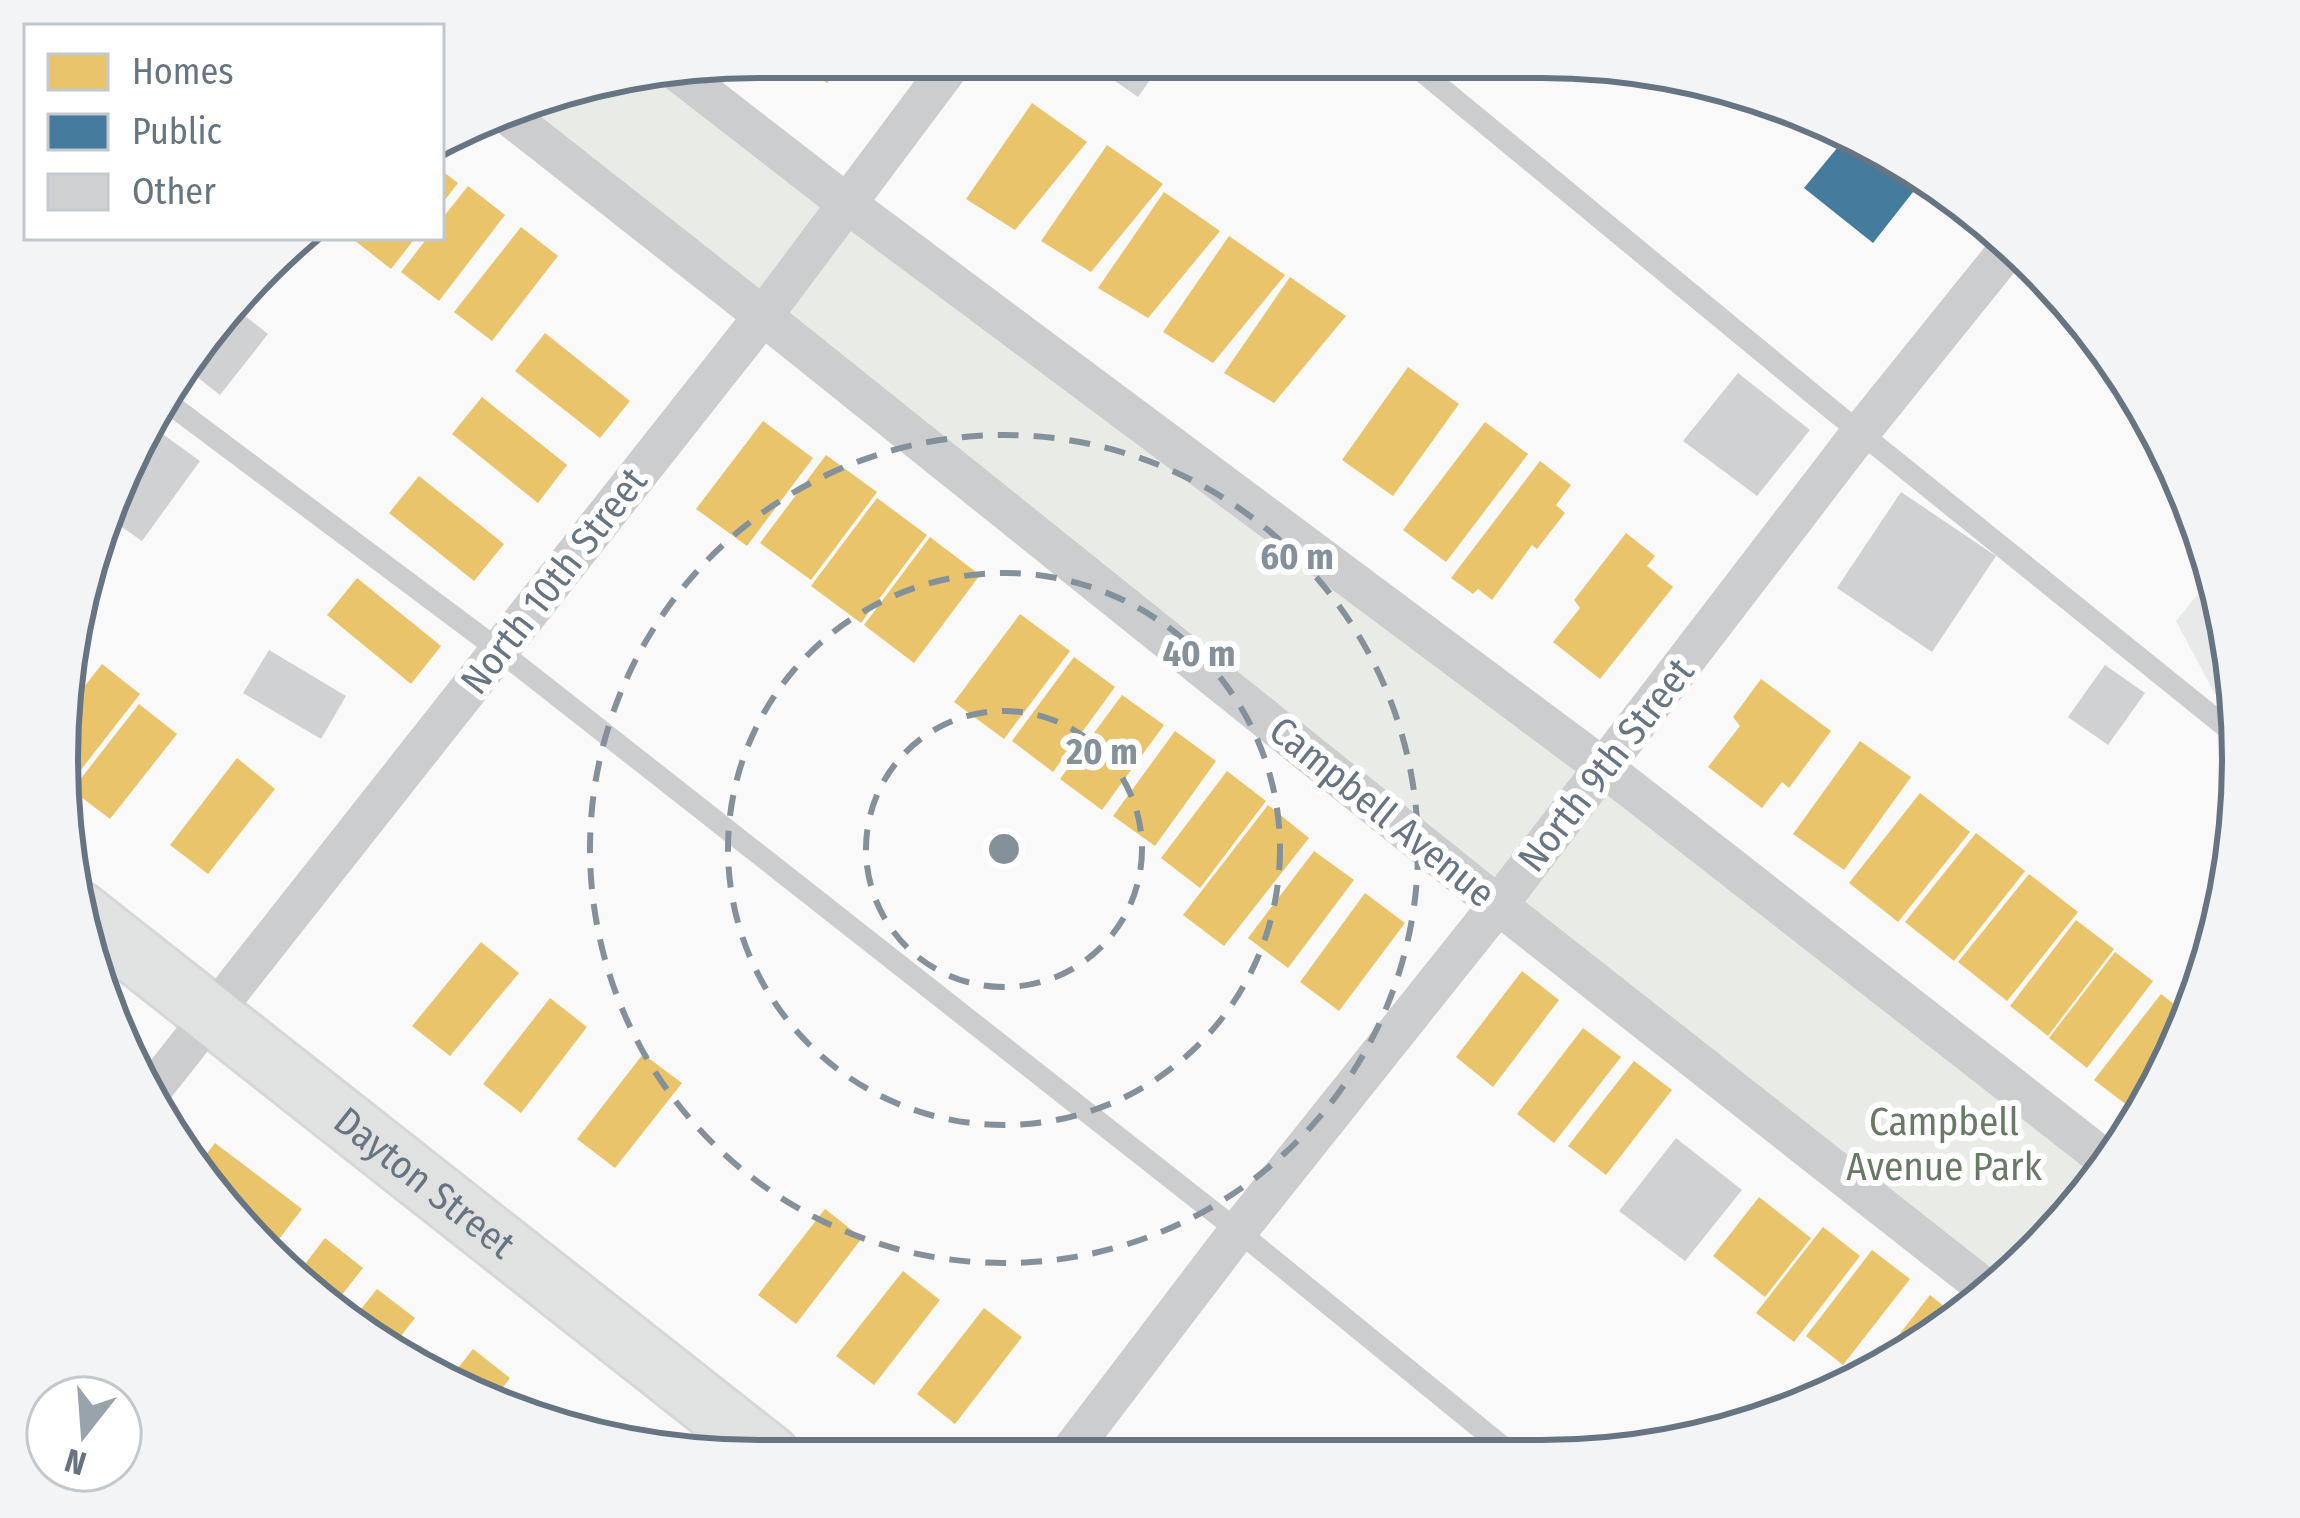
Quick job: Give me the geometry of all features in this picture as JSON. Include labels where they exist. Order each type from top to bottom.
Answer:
[{"type":"street","name":"North 10th Street","points":[[159,1081],[763,316],[941,78]]},
{"type":"street","points":[[691,82],[846,203],[1604,768],[2096,1152]]},
{"type":"street","name":"Campbell Avenue","points":[[517,123],[1977,1282]]},
{"type":"street","name":"North 9th Street","points":[[1079,1440],[2001,257]]},
{"type":"street","name":"Dayton Street","points":[[99,927],[751,1440]]},
{"type":"lane","points":[[1429,78],[2221,723]]},
{"type":"lane","points":[[175,408],[500,651],[1495,1440]]},
{"type":"shaded area","points":[[2201,591],[2219,697],[2215,694],[2176,621]]},
{"type":"green space","name":"Campbell Avenue Park","points":[[690,82],[2096,1152],[2023,1241],[1977,1282],[517,123],[583,101]]},
{"type":"building: Homes","points":[[1032,103],[1087,142],[1015,230],[966,199]]},
{"type":"building: Homes","points":[[1107,145],[1163,184],[1091,272],[1041,241]]},
{"type":"building: Homes","points":[[444,172],[458,183],[444,201]]},
{"type":"building: Homes","points":[[468,186],[505,215],[439,301],[401,272],[426,240],[444,240],[444,216]]},
{"type":"building: Homes","points":[[1164,192],[1220,231],[1148,318],[1098,288]]},
{"type":"building: Homes","points":[[521,227],[558,256],[492,341],[454,312]]},
{"type":"building: Homes","points":[[1229,236],[1285,275],[1213,363],[1163,332]]},
{"type":"building: Homes","points":[[354,240],[414,240],[391,269]]},
{"type":"building: Homes","points":[[1290,277],[1346,316],[1274,403],[1224,373]]},
{"type":"building: Homes","points":[[545,333],[630,401],[600,438],[515,371]]},
{"type":"building: Homes","points":[[1408,367],[1459,404],[1393,496],[1342,460]]},
{"type":"building: Homes","points":[[482,397],[567,465],[538,503],[452,434]]},
{"type":"building: Homes","points":[[763,421],[813,458],[747,546],[696,509]]},
{"type":"building: Homes","points":[[1485,422],[1528,454],[1446,562],[1403,530]]},
{"type":"building: Homes","points":[[826,455],[877,492],[811,580],[760,543]]},
{"type":"building: Homes","points":[[1540,461],[1571,485],[1556,505],[1565,513],[1537,549],[1532,545],[1492,600],[1478,589],[1473,594],[1451,578]]},
{"type":"building: Homes","points":[[419,476],[504,544],[474,581],[389,513]]},
{"type":"building: Homes","points":[[877,498],[927,535],[861,623],[811,586]]},
{"type":"building: Homes","points":[[1626,533],[1655,556],[1647,566],[1673,587],[1600,679],[1553,642],[1580,608],[1574,600]]},
{"type":"building: Homes","points":[[930,537],[980,575],[914,663],[864,625]]},
{"type":"building: Homes","points":[[357,578],[441,646],[411,684],[327,615]]},
{"type":"building: Homes","points":[[1020,614],[1070,651],[1004,739],[954,702]]},
{"type":"building: Homes","points":[[1074,657],[1115,687],[1053,772],[1012,741]]},
{"type":"building: Homes","points":[[102,664],[140,694],[78,773],[79,714],[82,690]]},
{"type":"building: Homes","points":[[1761,679],[1831,731],[1789,788],[1782,782],[1762,808],[1708,767],[1740,726],[1733,717]]},
{"type":"building: Homes","points":[[1122,695],[1164,725],[1102,810],[1060,779]]},
{"type":"building: Homes","points":[[139,704],[177,734],[110,819],[79,795],[79,782]]},
{"type":"building: Homes","points":[[1175,731],[1216,761],[1155,846],[1113,816]]},
{"type":"building: Homes","points":[[1860,741],[1911,777],[1844,870],[1793,834]]},
{"type":"building: Homes","points":[[237,758],[275,789],[208,874],[170,845]]},
{"type":"building: Homes","points":[[1227,771],[1266,801],[1200,888],[1161,858]]},
{"type":"building: Homes","points":[[1920,793],[1970,832],[1898,922],[1849,883]]},
{"type":"building: Homes","points":[[1268,805],[1309,838],[1224,946],[1183,915]]},
{"type":"building: Homes","points":[[1976,833],[2025,871],[1954,961],[1905,922]]},
{"type":"building: Homes","points":[[1314,851],[1354,880],[1288,968],[1248,938]]},
{"type":"building: Homes","points":[[2029,874],[2078,912],[2007,1001],[1958,962]]},
{"type":"building: Homes","points":[[1365,893],[1405,923],[1339,1011],[1300,982]]},
{"type":"building: Homes","points":[[2076,920],[2114,949],[2048,1036],[2010,1006]]},
{"type":"building: Homes","points":[[481,942],[519,973],[450,1056],[412,1026]]},
{"type":"building: Homes","points":[[2115,952],[2153,981],[2087,1068],[2049,1038]]},
{"type":"building: Homes","points":[[1522,971],[1559,1000],[1493,1087],[1456,1057]]},
{"type":"building: Homes","points":[[2161,994],[2176,1005],[2127,1106],[2094,1080]]},
{"type":"building: Homes","points":[[550,998],[587,1027],[521,1113],[483,1084]]},
{"type":"building: Homes","points":[[1583,1028],[1621,1057],[1554,1143],[1517,1114]]},
{"type":"building: Homes","points":[[643,1054],[682,1083],[615,1168],[577,1139]]},
{"type":"building: Homes","points":[[1634,1061],[1672,1090],[1606,1175],[1568,1146]]},
{"type":"building: Homes","points":[[215,1143],[302,1209],[277,1241],[247,1208],[206,1155]]},
{"type":"building: Homes","points":[[1759,1197],[1811,1238],[1765,1297],[1713,1256]]},
{"type":"building: Homes","points":[[825,1209],[862,1238],[796,1324],[758,1295]]},
{"type":"building: Homes","points":[[1823,1227],[1860,1256],[1794,1342],[1756,1313]]},
{"type":"building: Homes","points":[[325,1238],[363,1268],[341,1296],[304,1265]]},
{"type":"building: Homes","points":[[1872,1250],[1910,1279],[1843,1365],[1806,1336]]},
{"type":"building: Homes","points":[[903,1271],[940,1300],[874,1385],[836,1356]]},
{"type":"building: Homes","points":[[377,1289],[415,1318],[400,1337],[360,1310]]},
{"type":"building: Homes","points":[[1930,1295],[1945,1307],[1919,1325],[1894,1341]]},
{"type":"building: Homes","points":[[984,1308],[1022,1337],[955,1424],[917,1394]]},
{"type":"building: Homes","points":[[473,1349],[510,1378],[502,1389],[457,1369]]},
{"type":"building: Public","points":[[1838,146],[1915,190],[1873,243],[1804,188]]},
{"type":"building: Other","points":[[1111,78],[1151,78],[1138,97]]},
{"type":"building: Other","points":[[243,315],[268,334],[220,395],[196,376]]},
{"type":"building: Other","points":[[1738,373],[1810,430],[1757,496],[1683,441]]},
{"type":"building: Other","points":[[161,433],[200,461],[142,541],[120,525]]},
{"type":"building: Other","points":[[1901,492],[1996,556],[1932,652],[1837,588]]},
{"type":"building: Other","points":[[269,650],[346,696],[321,739],[243,693]]},
{"type":"building: Other","points":[[2105,665],[2145,693],[2108,745],[2068,717]]},
{"type":"building: Other","points":[[1676,1138],[1742,1190],[1685,1261],[1619,1211]]}]
